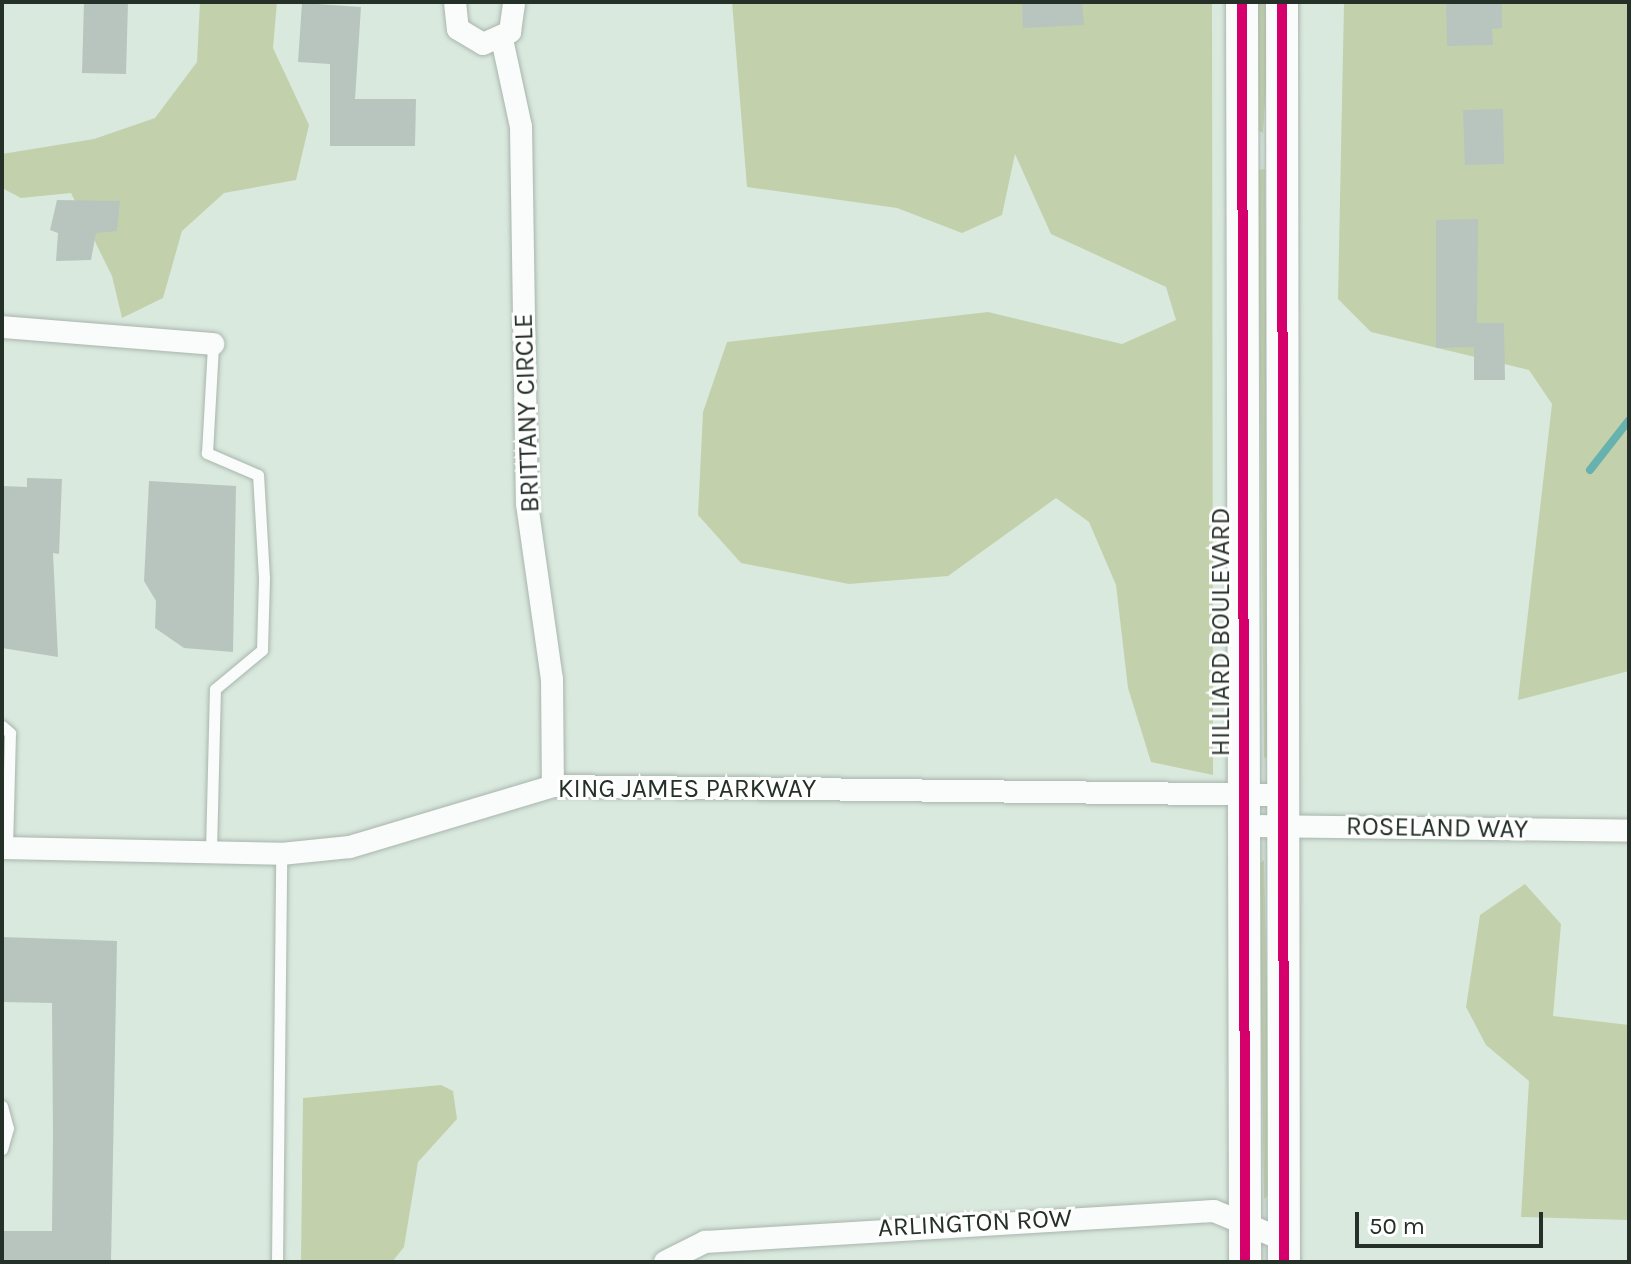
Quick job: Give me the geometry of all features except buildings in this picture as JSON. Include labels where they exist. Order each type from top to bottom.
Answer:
[{"type":"main road","name":"HILLIARD BOULEVARD","points":[[1242,2],[1245,1262]]},
{"type":"main road","points":[[1282,2],[1284,1251]]},
{"type":"street","points":[[455,2],[465,37],[483,44],[502,39],[515,22],[514,2]]},
{"type":"street","name":"BRITTANY CIRCLE","points":[[502,39],[521,127],[527,504],[552,679],[553,786]]},
{"type":"street","points":[[2,327],[164,335],[213,344]]},
{"type":"street","name":"KING JAMES PARKWAY","points":[[5,848],[281,854],[395,837],[553,786],[1244,795],[1285,810]]},
{"type":"street","name":"ROSELAND WAY","points":[[1244,826],[1285,810],[1629,831]]},
{"type":"street","name":"ARLINGTON ROW","points":[[665,1262],[705,1242],[842,1230],[1214,1211],[1284,1251]]},
{"type":"lane","points":[[211,851],[215,689],[262,650],[264,578],[258,475],[207,453],[213,344]]},
{"type":"lane","points":[[2,726],[10,733],[5,848]]},
{"type":"lane","points":[[277,1262],[281,854]]},
{"type":"lane","points":[[2,1106],[8,1128],[2,1149]]},
{"type":"green space","points":[[200,2],[277,2],[273,48],[309,125],[296,180],[224,193],[182,231],[163,298],[122,318],[112,276],[71,193],[21,198],[2,188],[2,154],[94,139],[155,118],[197,62]]},
{"type":"green space","points":[[732,2],[1212,2],[1213,775],[1151,762],[1128,688],[1116,585],[1089,522],[1056,498],[948,576],[849,584],[741,563],[698,515],[703,412],[727,342],[988,312],[1122,344],[1176,320],[1166,287],[1051,234],[1015,154],[1002,215],[962,233],[897,208],[747,187]]},
{"type":"green space","points":[[1255,2],[1271,2],[1263,133],[1255,129]]},
{"type":"green space","points":[[1344,2],[1629,2],[1629,671],[1518,700],[1552,404],[1529,370],[1371,332],[1338,299]]},
{"type":"green space","points":[[1265,169],[1269,756],[1264,758],[1258,170]]},
{"type":"green space","points":[[1264,860],[1271,1193],[1264,1199],[1259,864]]},
{"type":"green space","points":[[1525,884],[1561,924],[1553,1016],[1629,1025],[1629,1220],[1521,1217],[1529,1081],[1486,1045],[1466,1007],[1480,915]]},
{"type":"green space","points":[[441,1085],[453,1091],[457,1119],[418,1162],[404,1247],[392,1262],[301,1262],[303,1098]]},
{"type":"waterway","points":[[1590,470],[1629,420]]},
{"type":"cycle path","points":[[1242,2],[1245,1262]]},
{"type":"cycle path","points":[[1282,2],[1284,1262]]}]
